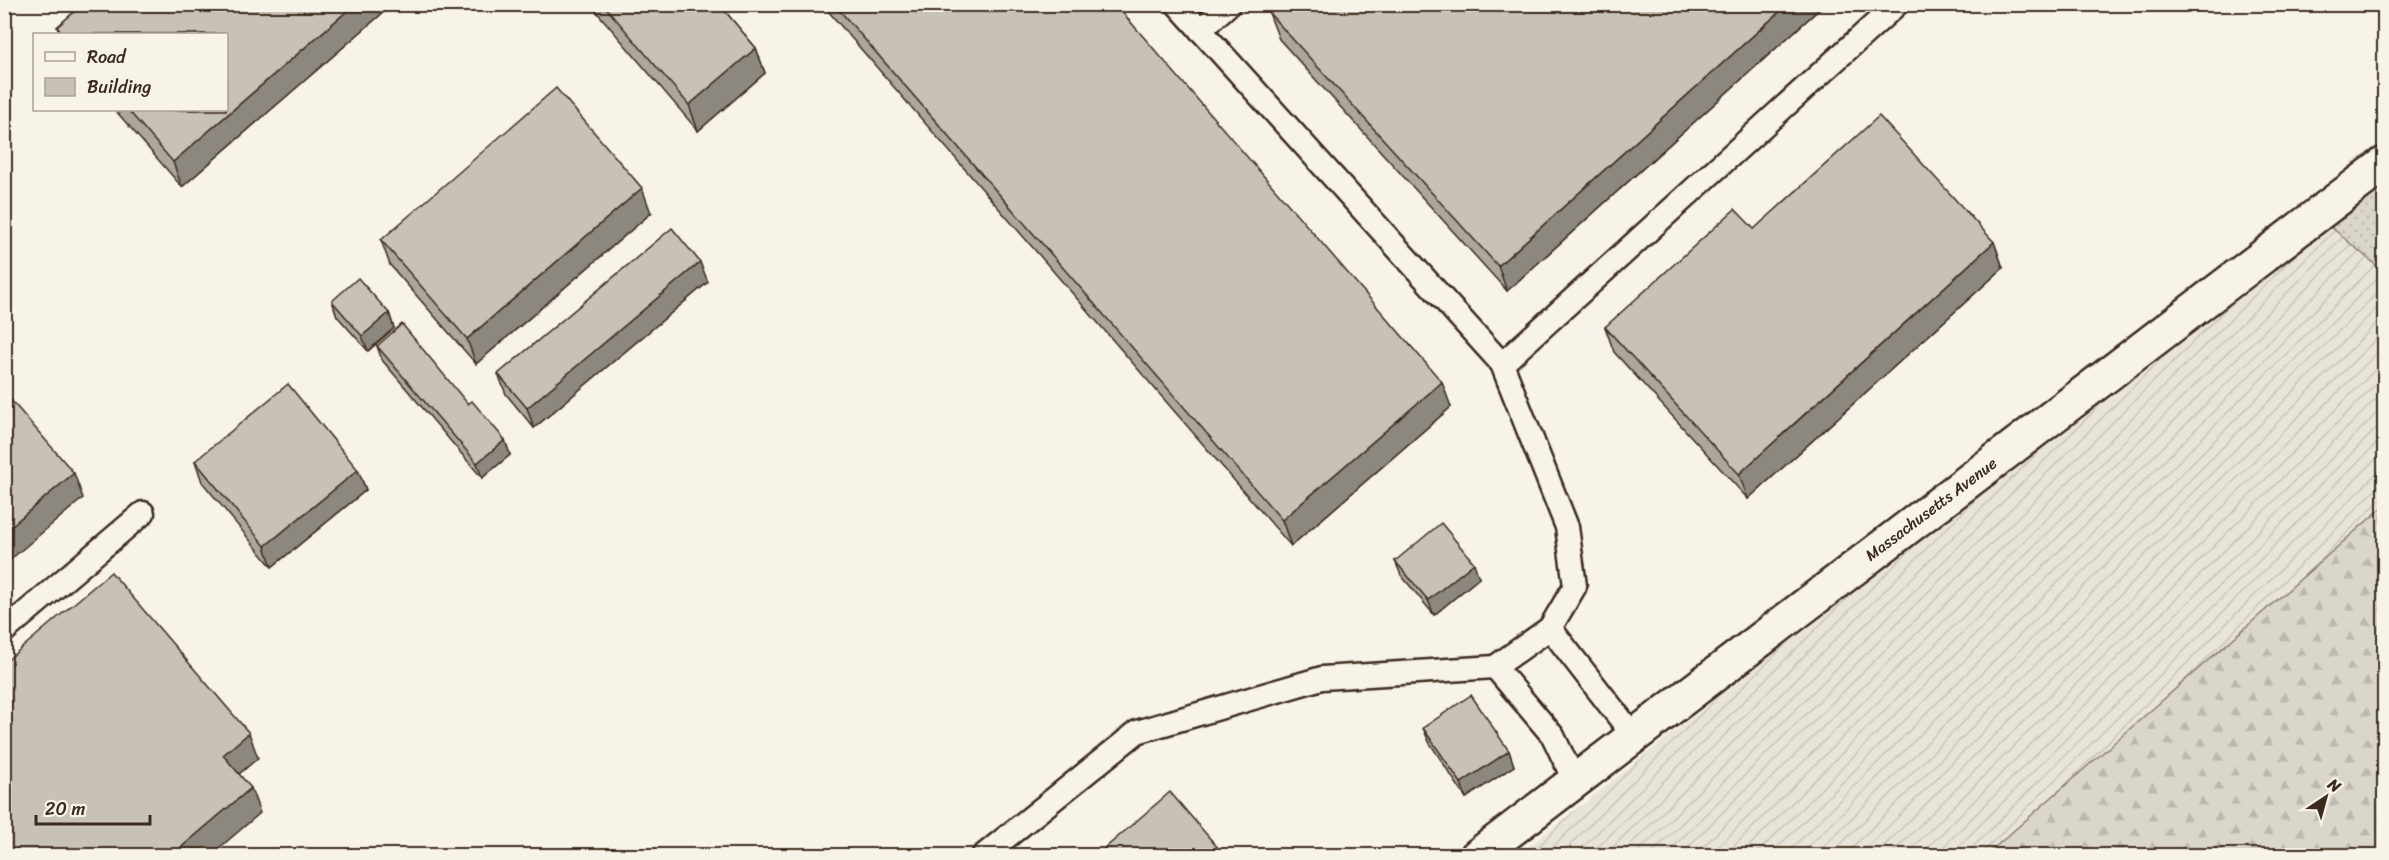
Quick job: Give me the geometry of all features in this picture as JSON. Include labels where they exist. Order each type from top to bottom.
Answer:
[{"type":"street","name":"Massachusetts Avenue","points":[[1477,855],[2385,164]]},
{"type":"lane","points":[[983,855],[1137,732],[1322,678],[1495,667],[1550,628],[1575,586],[1567,527],[1502,364],[1177,4]]},
{"type":"lane","points":[[1200,30],[1229,4]]},
{"type":"lane","points":[[1502,364],[1898,4]]},
{"type":"lane","points":[[4,631],[143,513]]},
{"type":"lane","points":[[1550,628],[1633,735]]},
{"type":"lane","points":[[1495,667],[1552,736],[1574,780]]},
{"type":"shaded area","points":[[2330,226],[2384,272],[2384,506],[1986,855],[1517,856],[2132,371]]},
{"type":"green space","points":[[2384,186],[2384,272],[2330,226]]},
{"type":"green space","points":[[2384,506],[2384,855],[1986,855]]},
{"type":"building","points":[[83,4],[355,4],[173,162],[129,111],[228,111],[228,33],[62,33],[57,27]]},
{"type":"building","points":[[603,4],[719,4],[756,48],[689,105]]},
{"type":"building","points":[[834,4],[1115,4],[1442,382],[1282,520]]},
{"type":"building","points":[[1279,4],[1788,4],[1498,266],[1269,13]]},
{"type":"building","points":[[556,88],[642,188],[467,339],[381,240]]},
{"type":"building","points":[[1879,116],[1994,242],[1739,474],[1605,327],[1735,209],[1754,229]]},
{"type":"building","points":[[672,228],[700,262],[527,408],[498,374]]},
{"type":"building","points":[[358,278],[389,313],[362,336],[332,301]]},
{"type":"building","points":[[402,324],[468,404],[472,401],[505,440],[477,463],[377,346]]},
{"type":"building","points":[[288,384],[358,470],[265,546],[195,461]]},
{"type":"building","points":[[4,392],[74,473],[4,532]]},
{"type":"building","points":[[1441,523],[1474,563],[1428,600],[1395,561]]},
{"type":"building","points":[[111,572],[249,733],[223,755],[251,788],[172,855],[4,855],[4,663]]},
{"type":"building","points":[[1471,695],[1509,751],[1461,783],[1423,728]]},
{"type":"building","points":[[1170,792],[1219,849],[1212,855],[1097,855]]}]
